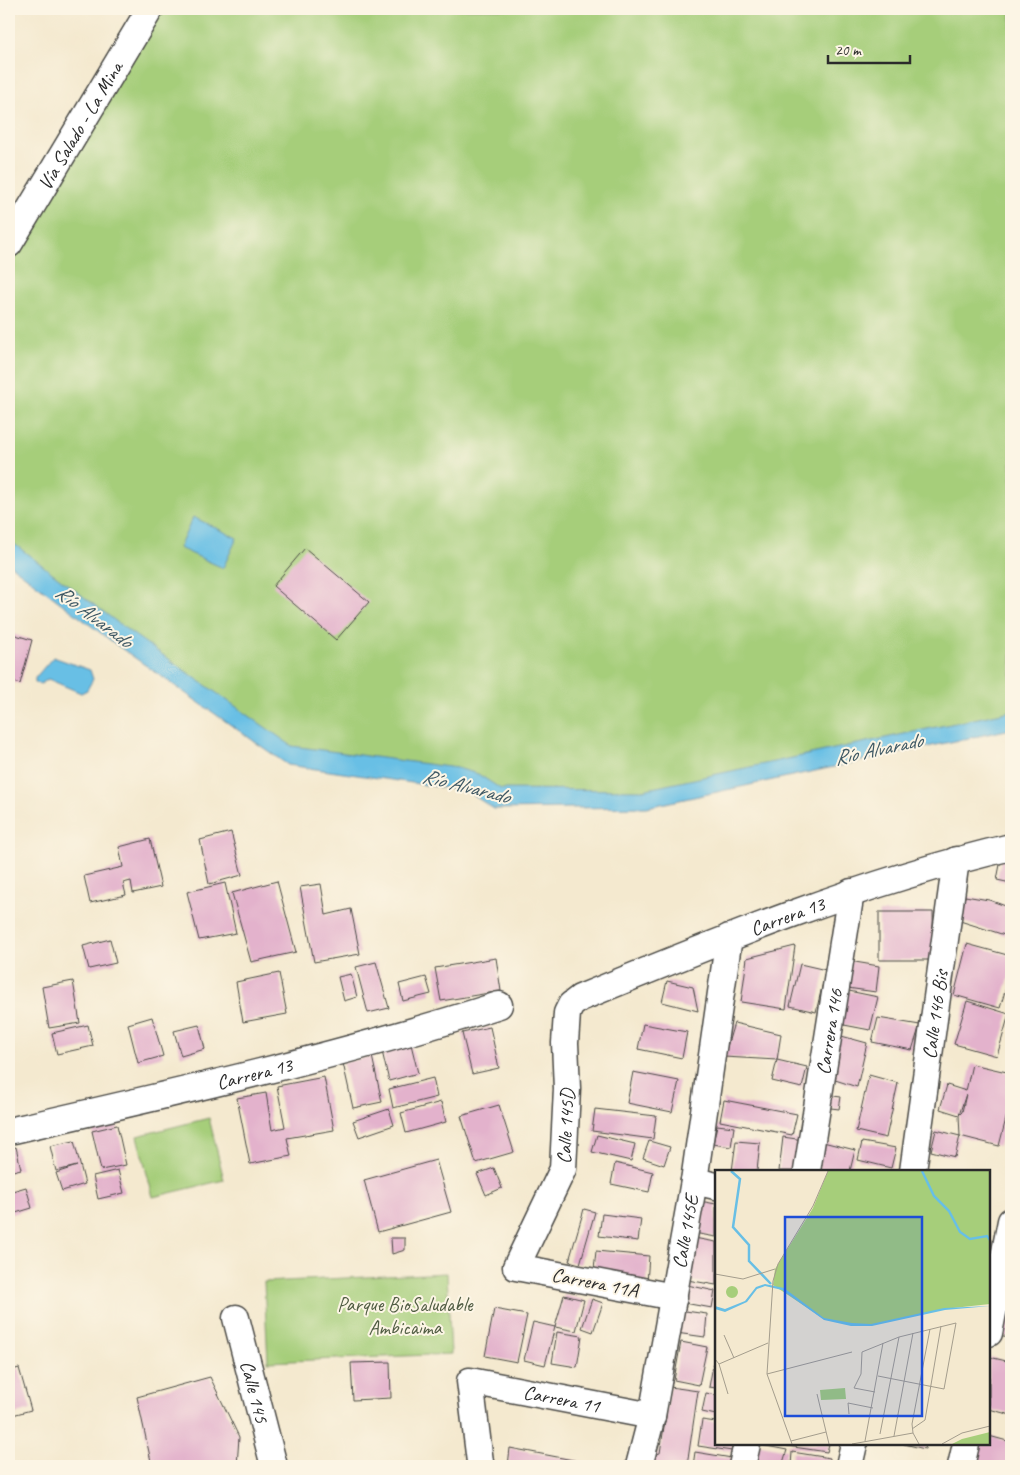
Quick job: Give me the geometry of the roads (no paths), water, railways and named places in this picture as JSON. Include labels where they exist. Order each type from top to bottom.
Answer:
[{"type":"street","name":"Vía Salado - La Mina","points":[[9,244],[150,9]]},
{"type":"street","name":"Carrera 13","points":[[571,1005],[580,998],[729,937],[851,892],[956,860],[1011,847]]},
{"type":"street","name":"Calle 146 Bis","points":[[913,1170],[956,860]]},
{"type":"street","name":"Carrera 146","points":[[807,1170],[851,892]]},
{"type":"street","name":"Calle 145E","points":[[639,1466],[652,1416],[674,1297],[705,1183],[729,937]]},
{"type":"street","name":"Carrera 13","points":[[9,1131],[336,1053],[411,1033],[499,1005]]},
{"type":"street","name":"Calle 145D","points":[[516,1267],[563,1169],[567,1089],[565,1043],[567,1013],[571,1005]]},
{"type":"street","points":[[990,1326],[1002,1248],[1011,1221]]},
{"type":"street","name":"Carrera 11A","points":[[516,1267],[674,1297]]},
{"type":"street","name":"Calle 145","points":[[236,1318],[274,1466]]},
{"type":"street","name":"Carrera 11","points":[[480,1462],[470,1380],[652,1416]]},
{"type":"street","points":[[742,1466],[747,1445]]},
{"type":"street","points":[[849,1466],[854,1445]]},
{"type":"street","points":[[961,1466],[966,1445]]},
{"type":"water","points":[[193,517],[237,538],[223,568],[179,548]]},
{"type":"water","name":"Río Alvarado","points":[[9,540],[130,632],[292,746],[457,768],[478,774],[501,789],[643,790],[1011,711],[1011,729],[647,807],[494,809],[468,792],[454,789],[288,765],[118,646],[9,564]]},
{"type":"water","points":[[53,657],[90,670],[93,679],[87,690],[81,693],[48,679],[41,684],[35,683],[35,678]]},
{"type":"park label","name":"Parque BioSaludable Ambicaima","points":[[405,1316]]}]
